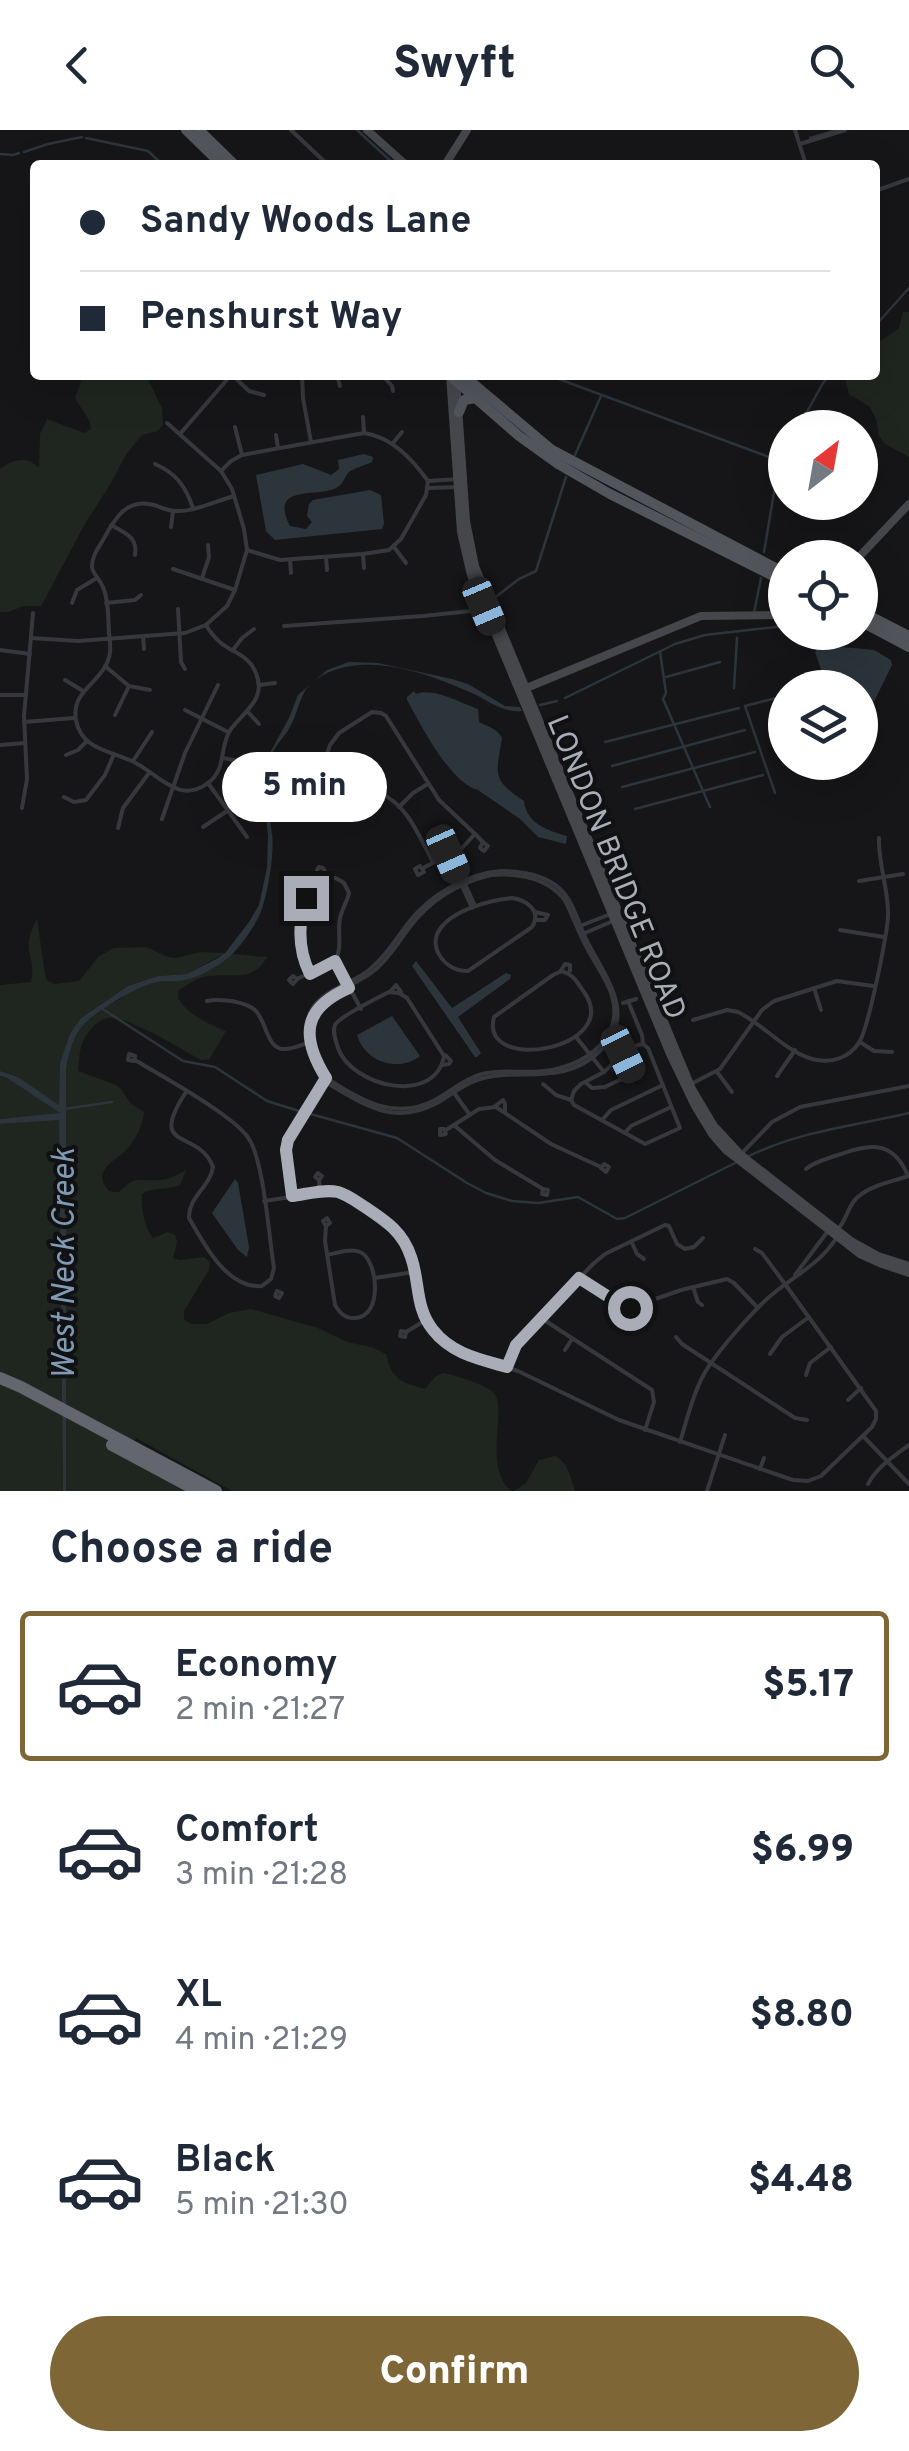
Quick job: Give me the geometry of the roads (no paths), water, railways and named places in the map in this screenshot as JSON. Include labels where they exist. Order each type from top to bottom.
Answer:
[{"type":"highway","points":[[0,1378],[198,1491]]},
{"type":"highway","points":[[0,1386],[216,1491]]},
{"type":"main road","points":[[186,130],[217,160]]},
{"type":"main road","points":[[199,130],[230,160]]},
{"type":"main road","points":[[367,130],[400,160]]},
{"type":"main road","points":[[450,160],[466,130]]},
{"type":"main road","name":"LONDON BRIDGE ROAD","points":[[454,380],[461,483],[470,544],[487,605],[688,1086],[712,1134],[726,1150],[872,1260],[909,1270]]},
{"type":"main road","name":"LONDON BRIDGE ROAD","points":[[455,380],[461,483]]},
{"type":"main road","points":[[458,380],[519,436],[558,464],[768,574]]},
{"type":"main road","points":[[459,380],[552,450],[768,564]]},
{"type":"main road","points":[[459,412],[464,400],[476,398]]},
{"type":"main road","points":[[875,540],[909,504]]},
{"type":"main road","points":[[522,690],[701,616],[768,615]]},
{"type":"main road","points":[[878,620],[909,636]]},
{"type":"main road","points":[[878,631],[909,647]]},
{"type":"main road","name":"LONDON BRIDGE ROAD","points":[[688,1086],[714,1126],[740,1154],[834,1233]]},
{"type":"street","points":[[291,130],[323,160]]},
{"type":"street","points":[[796,130],[805,160]]},
{"type":"street","points":[[800,144],[845,130]]},
{"type":"street","points":[[880,189],[909,179]]},
{"type":"street","points":[[180,434],[228,380]]},
{"type":"street","points":[[237,380],[249,391],[264,395]]},
{"type":"street","points":[[302,380],[311,442]]},
{"type":"street","points":[[338,380],[340,386]]},
{"type":"street","points":[[387,380],[393,391]]},
{"type":"street","points":[[363,417],[364,433]]},
{"type":"street","points":[[31,638],[78,641],[178,634],[206,626],[224,610],[235,590],[247,550],[234,496],[221,470],[167,423]]},
{"type":"street","points":[[235,427],[242,455]]},
{"type":"street","points":[[393,443],[402,432]]},
{"type":"street","points":[[221,470],[242,455],[364,433],[393,443],[428,485]]},
{"type":"street","points":[[276,435],[278,448]]},
{"type":"street","points":[[156,464],[182,483],[193,508]]},
{"type":"street","points":[[428,485],[461,483]]},
{"type":"street","points":[[247,550],[290,560],[394,548],[428,485]]},
{"type":"street","points":[[130,494],[133,505]]},
{"type":"street","points":[[206,626],[216,639],[250,662],[259,684],[256,700],[228,732],[216,775],[188,791],[173,788],[133,762],[100,750],[79,730],[77,704],[106,666],[110,653],[103,587],[92,564],[119,513],[133,505],[147,503],[173,511],[234,496]]},
{"type":"street","points":[[171,527],[173,511]]},
{"type":"street","points":[[111,525],[134,539],[136,555]]},
{"type":"street","points":[[202,578],[208,545]]},
{"type":"street","points":[[394,548],[406,563]]},
{"type":"street","points":[[363,554],[364,568]]},
{"type":"street","points":[[326,557],[327,570]]},
{"type":"street","points":[[290,560],[290,573]]},
{"type":"street","points":[[174,569],[235,590]]},
{"type":"street","points":[[72,603],[77,590],[97,578]]},
{"type":"street","points":[[106,603],[141,596]]},
{"type":"street","points":[[284,626],[423,616],[470,611],[487,605]]},
{"type":"street","points":[[178,609],[180,662],[185,669]]},
{"type":"street","points":[[22,808],[27,779],[24,722],[33,613]]},
{"type":"street","points":[[233,650],[254,630]]},
{"type":"street","points":[[144,636],[144,649]]},
{"type":"street","points":[[0,650],[30,654]]},
{"type":"street","points":[[106,666],[129,686],[150,690]]},
{"type":"street","points":[[66,680],[84,691]]},
{"type":"street","points":[[259,684],[275,684]]},
{"type":"street","points":[[162,819],[185,754],[218,685]]},
{"type":"street","points":[[115,715],[129,686]]},
{"type":"street","points":[[0,695],[26,694]]},
{"type":"street","points":[[185,710],[228,732]]},
{"type":"street","points":[[248,712],[259,724]]},
{"type":"street","points":[[433,862],[412,823],[385,796],[372,790],[340,794],[322,790],[319,778],[330,745],[338,733],[372,712],[384,714],[445,808],[483,842]]},
{"type":"street","points":[[24,722],[76,718]]},
{"type":"street","points":[[133,762],[152,732]]},
{"type":"street","points":[[66,755],[87,741]]},
{"type":"street","points":[[0,745],[26,743]]},
{"type":"street","points":[[64,797],[74,802],[86,800],[105,775],[114,754]]},
{"type":"street","points":[[223,758],[243,762]]},
{"type":"street","points":[[118,828],[124,808],[149,773]]},
{"type":"street","points":[[208,783],[248,837]]},
{"type":"street","points":[[399,807],[428,784]]},
{"type":"street","points":[[203,826],[242,801]]},
{"type":"street","points":[[423,868],[462,848],[475,834]]},
{"type":"street","points":[[693,1020],[730,1010],[738,1012],[812,1059],[828,1061],[846,1055],[860,1042],[888,914],[879,838]]},
{"type":"street","points":[[449,854],[473,907]]},
{"type":"street","points":[[318,879],[319,867],[327,876]]},
{"type":"street","points":[[518,872],[544,879],[563,892],[579,927],[612,986],[617,1019],[605,1046],[578,1066],[553,1074],[483,1078],[422,1109],[391,1113],[361,1104],[324,1078],[307,1023],[316,1004],[325,995],[348,986],[381,960],[426,904],[482,874],[518,872]]},
{"type":"street","points":[[860,881],[903,874]]},
{"type":"street","points":[[297,980],[310,974],[335,961],[340,948],[340,922],[349,893],[342,880],[327,876],[318,879],[306,898],[300,924],[310,974]]},
{"type":"street","points":[[512,898],[526,902],[535,912],[531,928],[471,970],[458,972],[448,966],[436,949],[436,938],[444,924],[473,907],[512,898]]},
{"type":"street","points":[[535,912],[548,914],[546,920],[536,920]]},
{"type":"street","points":[[579,927],[616,916]]},
{"type":"street","points":[[582,935],[616,916]]},
{"type":"street","points":[[840,930],[884,937]]},
{"type":"street","points":[[335,961],[361,1009]]},
{"type":"street","points":[[560,972],[570,974],[589,1000],[587,1024],[576,1037],[542,1048],[512,1048],[500,1042],[492,1027],[500,1011],[560,972]]},
{"type":"street","points":[[688,1086],[717,1072],[764,1008],[774,1001],[842,981],[874,986]]},
{"type":"street","points":[[814,988],[821,1010]]},
{"type":"street","points":[[390,992],[401,994],[444,1054],[442,1065],[420,1082],[395,1087],[375,1081],[347,1064],[342,1059],[334,1028],[340,1019],[361,1009],[390,992]]},
{"type":"street","points":[[207,1001],[221,999],[253,1008],[278,1048],[289,1049],[310,1042]]},
{"type":"street","points":[[636,999],[625,1002],[643,1044]]},
{"type":"street","points":[[576,1037],[604,1072]]},
{"type":"street","points":[[860,1042],[874,1052],[892,1052]]},
{"type":"street","points":[[570,1100],[577,1088],[604,1072],[631,1047],[643,1044]]},
{"type":"street","points":[[543,1084],[574,1106],[645,1144],[680,1128],[643,1044]]},
{"type":"street","points":[[777,1076],[795,1050]]},
{"type":"street","points":[[586,1083],[600,1088],[636,1072],[623,1054]]},
{"type":"street","points":[[134,1060],[186,1092],[235,1124],[245,1133],[257,1157],[264,1201],[274,1268],[268,1283],[255,1287],[230,1276],[190,1222],[191,1204],[213,1170],[207,1155],[171,1128],[171,1116],[186,1092]]},
{"type":"street","points":[[717,1072],[732,1092]]},
{"type":"street","points":[[291,1196],[283,1143],[324,1078]]},
{"type":"street","points":[[602,1120],[611,1110],[662,1085]]},
{"type":"street","points":[[740,1154],[772,1122],[800,1107],[909,1086]]},
{"type":"street","points":[[452,1091],[470,1114]]},
{"type":"street","points":[[446,1130],[483,1107],[494,1107],[550,1144],[601,1167]]},
{"type":"street","points":[[625,1133],[631,1126],[671,1108]]},
{"type":"street","points":[[455,1126],[495,1160],[543,1189]]},
{"type":"street","points":[[795,1276],[846,1219],[860,1194],[909,1176],[900,1160],[873,1146],[819,1162],[806,1170]]},
{"type":"street","points":[[319,1180],[320,1192]]},
{"type":"street","points":[[264,1201],[320,1192],[343,1194],[394,1226],[405,1243],[426,1320],[456,1350],[507,1367],[645,1430],[798,1482],[813,1480],[863,1436],[877,1415],[874,1404],[762,1253],[754,1248]]},
{"type":"street","points":[[507,1367],[514,1348],[540,1318],[605,1254],[666,1224],[685,1249],[703,1238]]},
{"type":"street","points":[[326,1226],[327,1255],[336,1308],[346,1316],[360,1319],[369,1312],[375,1297],[369,1260],[361,1252],[327,1255]]},
{"type":"street","points":[[680,1442],[698,1386],[712,1364],[758,1308],[820,1260],[834,1233]]},
{"type":"street","points":[[631,1242],[644,1259]]},
{"type":"street","points":[[373,1278],[414,1272]]},
{"type":"street","points":[[579,1278],[623,1306],[634,1308],[693,1287],[730,1280],[758,1308]]},
{"type":"street","points":[[268,1283],[276,1292]]},
{"type":"street","points":[[693,1287],[702,1306]]},
{"type":"street","points":[[612,1299],[617,1294]]},
{"type":"street","points":[[770,1354],[782,1337],[809,1317]]},
{"type":"street","points":[[540,1318],[652,1390],[654,1402],[645,1430]]},
{"type":"street","points":[[406,1332],[426,1320]]},
{"type":"street","points":[[676,1337],[795,1418],[807,1420]]},
{"type":"street","points":[[565,1350],[572,1339]]},
{"type":"street","points":[[806,1375],[812,1360],[831,1348]]},
{"type":"street","points":[[848,1400],[861,1388]]},
{"type":"street","points":[[707,1491],[725,1436]]},
{"type":"street","points":[[863,1436],[908,1484],[906,1491]]},
{"type":"street","points":[[868,1484],[888,1460],[909,1445]]},
{"type":"street","points":[[760,1469],[764,1458]]},
{"type":"water","points":[[364,454],[373,457],[372,462],[349,472],[331,490],[291,497],[285,512],[290,526],[306,529],[312,522],[307,516],[313,500],[370,490],[381,495],[382,529],[275,540],[266,531],[256,475],[303,464],[331,475],[339,469],[338,460]]},
{"type":"water","points":[[874,650],[891,660],[892,665],[878,693],[878,670],[821,670],[815,652]]},
{"type":"water","points":[[349,662],[399,667],[345,667],[314,681],[327,670]]},
{"type":"water","points":[[406,669],[468,684],[505,706],[520,707],[522,711],[515,711]]},
{"type":"water","name":"West Neck Creek","points":[[309,686],[270,759],[267,787],[273,842],[271,864],[262,909],[251,930],[234,952],[211,969],[180,981],[157,982],[117,1000],[81,1028],[72,1045],[66,1070],[63,1491],[59,1120],[0,1124],[0,1119],[60,1113],[0,1076],[0,1071],[18,1077],[59,1105],[60,1063],[70,1034],[81,1018],[128,986],[158,976],[187,974],[226,952],[259,905],[267,868],[265,808],[267,758],[298,695]]},
{"type":"water","points":[[414,691],[439,694],[478,709],[479,722],[502,738],[498,768],[501,781],[524,801],[533,820],[567,836],[566,844],[538,837],[520,819],[457,776],[437,752],[407,700]]},
{"type":"water","points":[[416,961],[452,1008],[506,973],[511,975],[458,1017],[481,1053],[477,1057],[412,966]]},
{"type":"water","points":[[392,1016],[420,1056],[402,1064],[375,1058],[357,1035]]},
{"type":"water","points":[[235,1179],[249,1247],[247,1257],[212,1213]]},
{"type":"waterway","points":[[357,130],[390,160]]},
{"type":"waterway","points":[[810,138],[837,130]]},
{"type":"waterway","points":[[24,152],[82,137]]},
{"type":"waterway","points":[[86,138],[148,151],[158,160]]},
{"type":"waterway","points":[[0,154],[19,153]]},
{"type":"waterway","points":[[880,320],[909,288]]},
{"type":"waterway","points":[[561,380],[768,457]]},
{"type":"waterway","points":[[808,410],[826,380]]},
{"type":"waterway","points":[[575,455],[601,396]]},
{"type":"waterway","points":[[497,596],[536,571],[566,477]]},
{"type":"waterway","points":[[764,552],[769,520]]},
{"type":"waterway","points":[[754,613],[761,578]]},
{"type":"waterway","points":[[565,698],[675,644],[705,635],[768,628]]},
{"type":"waterway","points":[[734,688],[737,638]]},
{"type":"waterway","points":[[660,652],[666,693],[663,699],[710,807]]},
{"type":"waterway","points":[[666,677],[720,662]]},
{"type":"waterway","points":[[768,700],[745,706],[768,773]]},
{"type":"waterway","points":[[540,705],[557,701]]},
{"type":"waterway","points":[[605,742],[739,708]]},
{"type":"waterway","points":[[612,766],[745,730]]},
{"type":"waterway","points":[[622,787],[755,752]]},
{"type":"waterway","points":[[635,809],[763,775]]},
{"type":"waterway","points":[[771,780],[775,793]]},
{"type":"waterway","points":[[101,1008],[183,1061],[215,1067],[267,1101],[299,1111]]},
{"type":"waterway","points":[[64,1109],[112,1102]]},
{"type":"waterway","points":[[307,1113],[397,1138],[486,1193],[538,1203],[578,1197],[617,1219],[735,1163]]},
{"type":"waterway","points":[[749,1156],[808,1135],[909,1113]]}]
